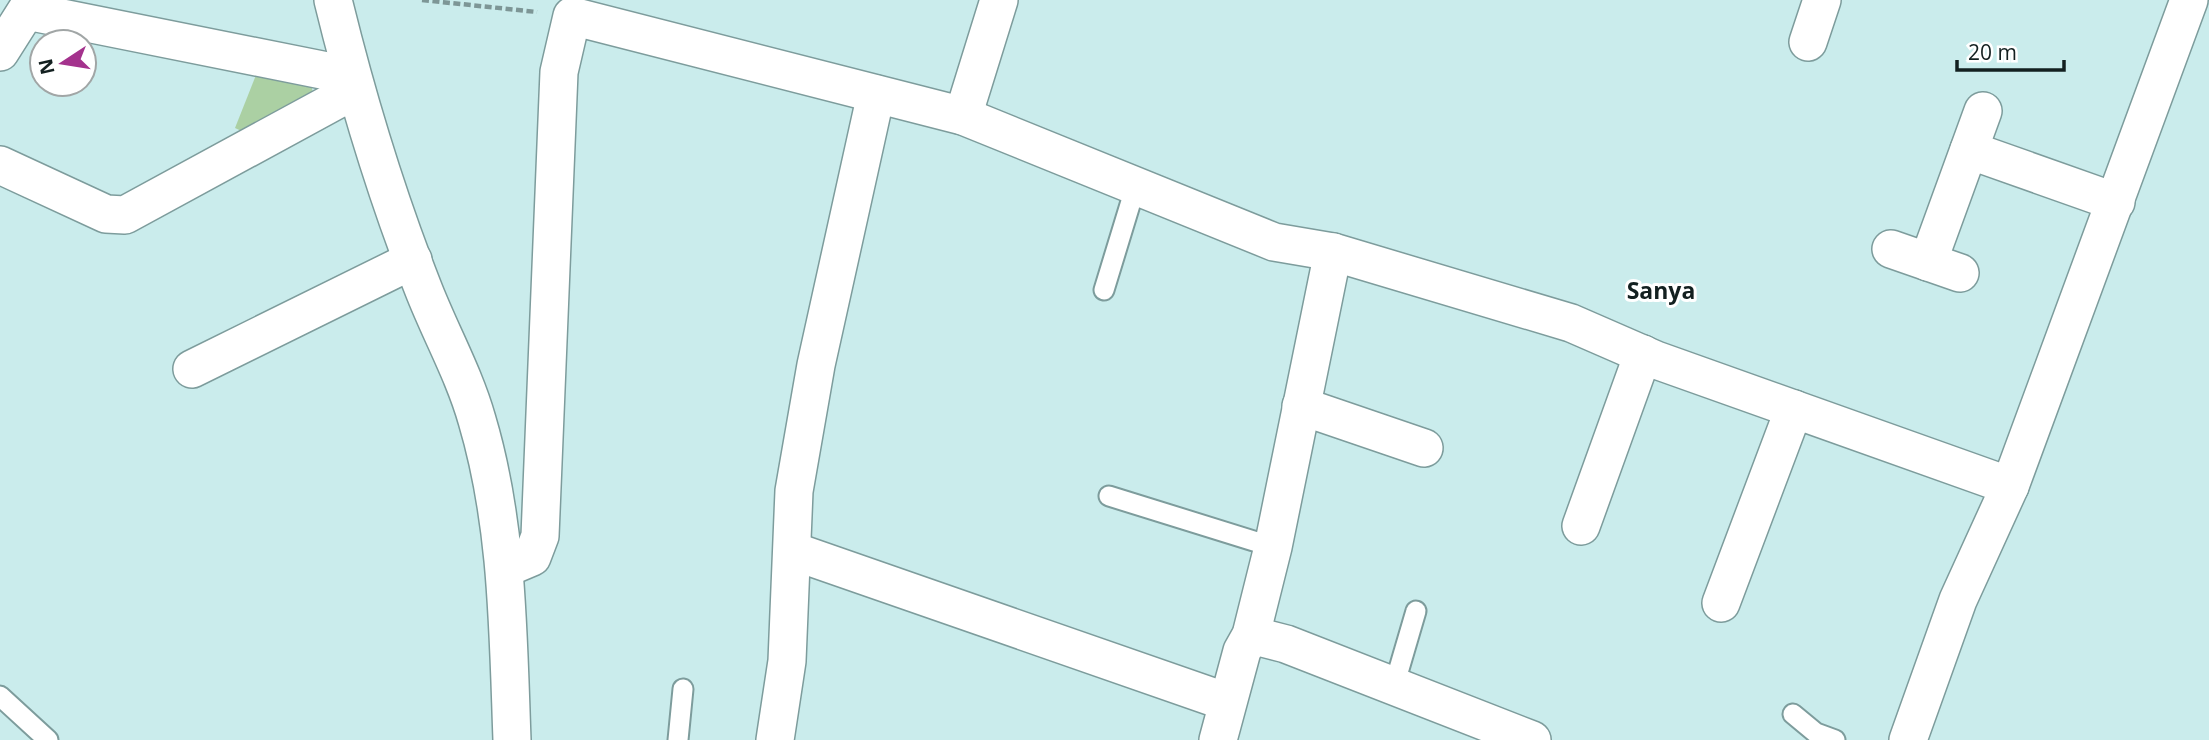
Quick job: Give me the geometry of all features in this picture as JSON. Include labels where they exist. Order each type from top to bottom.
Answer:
[{"type":"street","points":[[333,0],[354,83],[413,260],[463,377],[478,421],[506,568],[512,740]]},
{"type":"street","points":[[963,116],[999,0]]},
{"type":"street","points":[[1808,42],[1822,0]]},
{"type":"street","points":[[1908,740],[1958,600],[2010,486],[2189,0]]},
{"type":"street","points":[[0,52],[30,5],[354,83]]},
{"type":"street","points":[[506,568],[532,557],[540,536],[559,72],[572,16],[963,116],[1274,242],[1333,252],[1571,323],[1643,354],[2010,486]]},
{"type":"street","points":[[0,164],[106,214],[125,215],[354,83]]},
{"type":"street","points":[[775,740],[787,661],[794,491],[816,365],[876,94]]},
{"type":"street","points":[[1891,249],[1944,267],[1969,150],[1983,111]]},
{"type":"street","points":[[1969,150],[2116,202]]},
{"type":"street","points":[[1218,740],[1242,651],[1251,635],[1273,547],[1333,252]]},
{"type":"street","points":[[192,369],[413,260]]},
{"type":"street","points":[[1581,526],[1643,354]]},
{"type":"street","points":[[1301,406],[1424,448]]},
{"type":"street","points":[[1720,603],[1794,410]]},
{"type":"street","points":[[793,551],[1227,702]]},
{"type":"street","points":[[1251,635],[1286,644],[1394,685],[1485,731],[1532,740]]},
{"type":"lane","points":[[1104,290],[1136,185]]},
{"type":"lane","points":[[1109,496],[1273,547]]},
{"type":"lane","points":[[1394,685],[1416,611]]},
{"type":"lane","points":[[678,740],[683,689]]},
{"type":"lane","points":[[0,696],[48,740]]},
{"type":"lane","points":[[1793,714],[1816,733],[1835,740]]},
{"type":"path","points":[[422,0],[572,16]]},
{"type":"green space","points":[[258,70],[311,84],[314,98],[248,134],[235,128]]},
{"type":"district","name":"Sanya","points":[[1661,290]]}]
